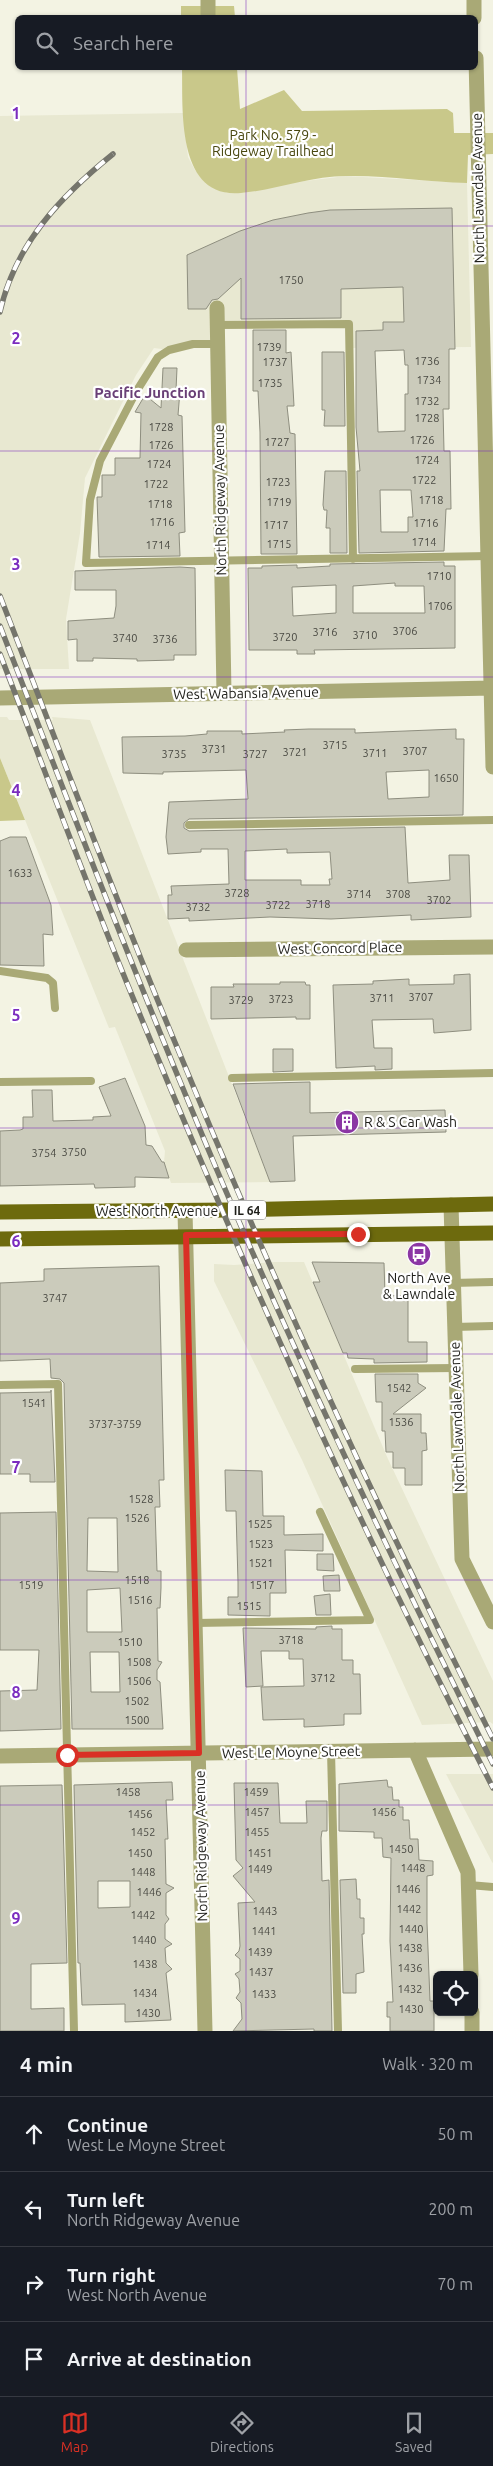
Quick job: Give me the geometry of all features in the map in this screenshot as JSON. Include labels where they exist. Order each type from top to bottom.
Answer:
[{"type":"main road","name":"West North Avenue","points":[[0,1212],[185,1211],[493,1204]]},
{"type":"main road","name":"West North Avenue","points":[[0,1238],[493,1233]]},
{"type":"street","points":[[208,15],[209,0]]},
{"type":"street","points":[[474,0],[474,15]]},
{"type":"street","name":"North Lawndale Avenue","points":[[476,70],[490,556],[493,767]]},
{"type":"street","name":"North Ridgeway Avenue","points":[[217,308],[224,693]]},
{"type":"street","name":"West Wabansia Avenue","points":[[0,698],[492,688]]},
{"type":"street","name":"West Concord Place","points":[[186,950],[493,947]]},
{"type":"street","name":"North Lawndale Avenue","points":[[451,1205],[462,1559],[493,1622]]},
{"type":"street","name":"North Ridgeway Avenue","points":[[185,1211],[205,2031]]},
{"type":"street","name":"West Le Moyne Street","points":[[0,1756],[493,1749]]},
{"type":"street","points":[[415,1750],[468,1872],[471,1971]]},
{"type":"street","points":[[472,2016],[472,2031]]},
{"type":"lane","points":[[218,325],[349,324],[353,559]]},
{"type":"lane","points":[[218,344],[194,344],[169,350],[158,357],[136,392],[100,461],[90,500],[86,563],[490,556]]},
{"type":"lane","points":[[189,826],[493,820]]},
{"type":"lane","points":[[0,971],[47,978],[53,983],[54,1008]]},
{"type":"lane","points":[[232,1078],[493,1073]]},
{"type":"lane","points":[[0,1082],[91,1081]]},
{"type":"lane","points":[[452,1283],[493,1282]]},
{"type":"lane","points":[[454,1327],[493,1326]]},
{"type":"lane","points":[[355,1369],[456,1368]]},
{"type":"lane","points":[[0,1385],[58,1384],[74,2031]]},
{"type":"lane","points":[[195,1623],[370,1620],[320,1512]]},
{"type":"lane","points":[[331,1751],[338,2031]]},
{"type":"lane","points":[[468,1885],[493,1887]]},
{"type":"shaded area","points":[[183,113],[188,157],[195,170],[204,181],[227,193],[241,193],[297,182],[346,176],[467,183],[471,347],[349,348],[349,325],[218,325],[217,344],[169,350],[154,348],[136,375],[85,478],[80,533],[66,619],[69,669],[0,669],[0,116]]},
{"type":"shaded area","points":[[0,717],[7,717],[9,720],[53,720],[52,717],[90,720],[270,1182],[171,1183],[164,1162],[165,1151],[115,1027],[109,1028],[0,758]]},
{"type":"shaded area","points":[[304,1262],[388,1459],[493,1681],[493,1724],[490,1722],[422,1725],[302,1460],[214,1281],[214,1264],[234,1265]]},
{"type":"shaded area","points":[[446,1774],[493,1774],[493,1863],[492,1862]]},
{"type":"green space","points":[[181,6],[234,6],[235,15],[181,15]]},
{"type":"green space","name":"Park No. 579 - Ridgeway Trailhead","points":[[182,70],[237,70],[240,109],[284,90],[302,111],[447,109],[453,113],[454,133],[493,133],[493,154],[468,155],[467,183],[346,176],[319,178],[241,193],[220,191],[205,182],[194,167],[184,128]]},
{"type":"green space","points":[[0,758],[25,820],[0,821]]},
{"type":"building","points":[[452,208],[455,349],[449,349],[449,409],[443,409],[444,451],[450,451],[451,509],[446,509],[444,551],[359,553],[357,471],[360,471],[356,427],[356,331],[383,330],[383,322],[404,322],[403,287],[341,289],[341,318],[241,319],[241,278],[218,299],[212,300],[206,309],[188,309],[187,255],[240,231],[273,220],[330,210]],"holes":[[[404,350],[405,365],[408,365],[408,394],[405,394],[405,431],[378,432],[375,351]],[[380,490],[411,490],[413,517],[408,517],[408,532],[381,532]]]},
{"type":"building","points":[[253,330],[286,330],[286,353],[291,352],[294,406],[287,406],[290,433],[295,434],[297,554],[261,554],[260,432],[258,391],[253,391]]},
{"type":"building","points":[[322,352],[344,352],[345,426],[324,426],[325,410],[322,410]]},
{"type":"building","points":[[163,368],[177,368],[176,390],[180,391],[178,415],[182,416],[185,532],[179,533],[180,556],[99,557],[97,497],[102,497],[102,475],[115,475],[115,458],[140,458],[141,413],[135,412],[145,395],[161,408]]},
{"type":"building","points":[[325,471],[346,471],[347,553],[330,553],[330,528],[326,528],[327,510],[324,510],[323,505]]},
{"type":"building","points":[[444,562],[444,566],[455,566],[455,648],[314,650],[315,654],[297,654],[297,650],[249,650],[248,568],[297,565],[297,568],[330,566],[330,564]],"holes":[[[395,583],[395,586],[424,586],[425,613],[353,613],[353,586]],[[336,585],[336,613],[293,616],[292,587]]]},
{"type":"building","points":[[195,568],[196,655],[174,655],[174,660],[137,661],[137,659],[93,658],[93,661],[77,661],[77,639],[68,640],[68,621],[114,618],[116,590],[75,590],[75,571]]},
{"type":"building","points":[[355,729],[355,733],[456,729],[456,739],[464,739],[463,815],[189,819],[184,823],[184,828],[189,831],[405,827],[408,883],[450,880],[449,855],[469,855],[471,917],[411,920],[411,915],[331,919],[270,917],[189,921],[189,918],[168,919],[168,895],[172,895],[171,886],[229,884],[228,849],[201,849],[201,852],[168,854],[166,837],[169,802],[248,799],[246,770],[163,772],[163,774],[123,773],[122,737],[185,736],[207,734],[207,731],[242,731],[242,734],[285,732],[284,730]],"holes":[[[429,770],[429,797],[388,799],[386,772]],[[287,849],[287,853],[330,852],[332,879],[329,879],[330,885],[301,885],[301,880],[245,880],[245,851]]]},
{"type":"building","points":[[10,837],[26,837],[51,905],[53,935],[43,934],[44,966],[0,965],[0,841]]},
{"type":"building","points":[[470,974],[471,1030],[434,1033],[433,1019],[372,1020],[374,1048],[392,1048],[392,1069],[375,1070],[375,1066],[336,1068],[333,985],[373,984],[373,981],[409,979],[409,985],[454,984],[454,975]]},
{"type":"building","points":[[280,982],[305,982],[306,985],[310,985],[310,1019],[296,1019],[296,1017],[211,1019],[211,987],[234,987],[233,984],[280,984]]},
{"type":"building","points":[[273,1049],[293,1049],[293,1071],[273,1072]]},
{"type":"building","points":[[125,1078],[145,1126],[146,1145],[152,1146],[162,1162],[164,1162],[169,1178],[135,1177],[135,1187],[95,1188],[94,1184],[0,1186],[0,1131],[23,1129],[23,1117],[33,1117],[32,1090],[52,1090],[53,1121],[93,1120],[93,1117],[111,1116],[99,1087]]},
{"type":"building","name":"R & S Car Wash","points":[[310,1082],[310,1113],[445,1110],[446,1132],[293,1136],[295,1181],[270,1182],[233,1084]]},
{"type":"building","points":[[312,1262],[384,1263],[385,1295],[408,1296],[408,1342],[427,1342],[427,1362],[374,1363],[374,1359],[348,1358],[347,1353],[343,1353],[313,1282],[320,1282]]},
{"type":"building","points":[[159,1266],[164,1480],[159,1480],[160,1507],[155,1507],[157,1571],[161,1571],[160,1608],[157,1608],[158,1661],[162,1662],[157,1670],[157,1680],[160,1682],[163,1729],[72,1729],[64,1383],[60,1379],[51,1378],[50,1359],[0,1361],[0,1283],[44,1281],[44,1269]],"holes":[[[88,1518],[117,1518],[118,1572],[87,1571]],[[120,1588],[122,1632],[87,1632],[87,1590]],[[90,1652],[119,1652],[120,1692],[91,1692]]]},
{"type":"building","points":[[375,1374],[418,1374],[418,1383],[426,1388],[393,1414],[421,1414],[421,1433],[426,1433],[427,1450],[422,1451],[422,1485],[405,1485],[405,1468],[393,1468],[393,1452],[386,1452],[385,1431],[382,1431],[382,1402],[376,1402]]},
{"type":"building","points":[[51,1390],[55,1482],[30,1482],[30,1474],[0,1474],[0,1393],[51,1392]]},
{"type":"building","points":[[225,1470],[262,1471],[263,1516],[284,1516],[284,1535],[323,1534],[323,1551],[285,1550],[286,1593],[270,1593],[270,1616],[228,1615],[228,1597],[238,1597],[238,1582],[236,1511],[226,1511]]},
{"type":"building","points":[[56,1512],[61,1729],[0,1731],[0,1691],[37,1690],[39,1650],[0,1650],[0,1513]]},
{"type":"building","points":[[317,1554],[333,1554],[334,1571],[317,1570]]},
{"type":"building","points":[[339,1575],[340,1591],[324,1591],[323,1576]]},
{"type":"building","points":[[330,1594],[331,1615],[316,1615],[314,1596]]},
{"type":"building","points":[[332,1626],[332,1629],[342,1629],[342,1660],[353,1660],[353,1674],[360,1674],[361,1714],[344,1714],[344,1725],[304,1727],[304,1719],[263,1720],[261,1687],[304,1686],[303,1659],[289,1659],[289,1651],[261,1651],[263,1686],[246,1687],[243,1628],[316,1629],[316,1627]]},
{"type":"building","points":[[387,1780],[388,1787],[392,1787],[393,1800],[399,1800],[399,1807],[403,1807],[403,1820],[409,1820],[410,1839],[418,1839],[419,1860],[433,1861],[433,1875],[427,1876],[427,1923],[430,2001],[433,2001],[434,2031],[390,2031],[390,2017],[387,2017],[387,2002],[393,2002],[390,1941],[391,1858],[383,1857],[382,1838],[374,1838],[374,1832],[339,1831],[339,1784]]},
{"type":"building","points":[[172,1782],[173,1800],[166,1800],[168,1839],[165,1839],[166,1884],[174,1888],[166,1893],[166,1915],[169,1919],[165,1924],[165,1939],[172,1944],[165,1948],[166,1963],[172,1969],[166,1973],[171,2020],[125,2022],[125,2004],[82,2005],[80,1963],[78,1963],[74,1785]],"holes":[[[98,1881],[130,1881],[130,1907],[98,1908]]]},
{"type":"building","points":[[234,1783],[278,1783],[280,1823],[307,1823],[306,1801],[327,1801],[327,1831],[322,1831],[321,1838],[322,1881],[329,1880],[332,2031],[314,2031],[314,2029],[233,2031],[242,2019],[241,2003],[236,1998],[240,1992],[239,1979],[235,1974],[240,1971],[240,1959],[235,1955],[239,1951],[240,1946],[238,1903],[255,1902],[233,1876],[243,1868],[236,1860]]},
{"type":"building","points":[[62,1785],[67,1963],[31,1964],[31,2009],[64,2008],[64,2031],[0,2031],[0,1786]]},
{"type":"building","points":[[356,1879],[357,1899],[360,1899],[360,1918],[364,1918],[364,1934],[362,1934],[364,1972],[356,1974],[356,1993],[343,1993],[340,1880]]},
{"type":"railway","points":[[0,312],[7,287],[17,265],[43,223],[76,187],[113,154]]},
{"type":"railway","points":[[0,596],[147,974],[245,1208],[365,1476],[493,1739]]},
{"type":"railway","points":[[0,626],[136,974],[254,1256],[353,1475],[493,1764]]},
{"type":"railway","points":[[0,654],[116,956],[203,1167],[295,1376],[391,1583],[493,1788]]},
{"type":"place","name":"R & S Car Wash","points":[[347,1122]]},
{"type":"place","name":"North Ave & Lawndale","points":[[419,1254]]},
{"type":"district","name":"Pacific Junction","points":[[150,392]]},
{"type":"route","points":[[67,1755],[199,1753],[186,1235],[358,1234]]}]
